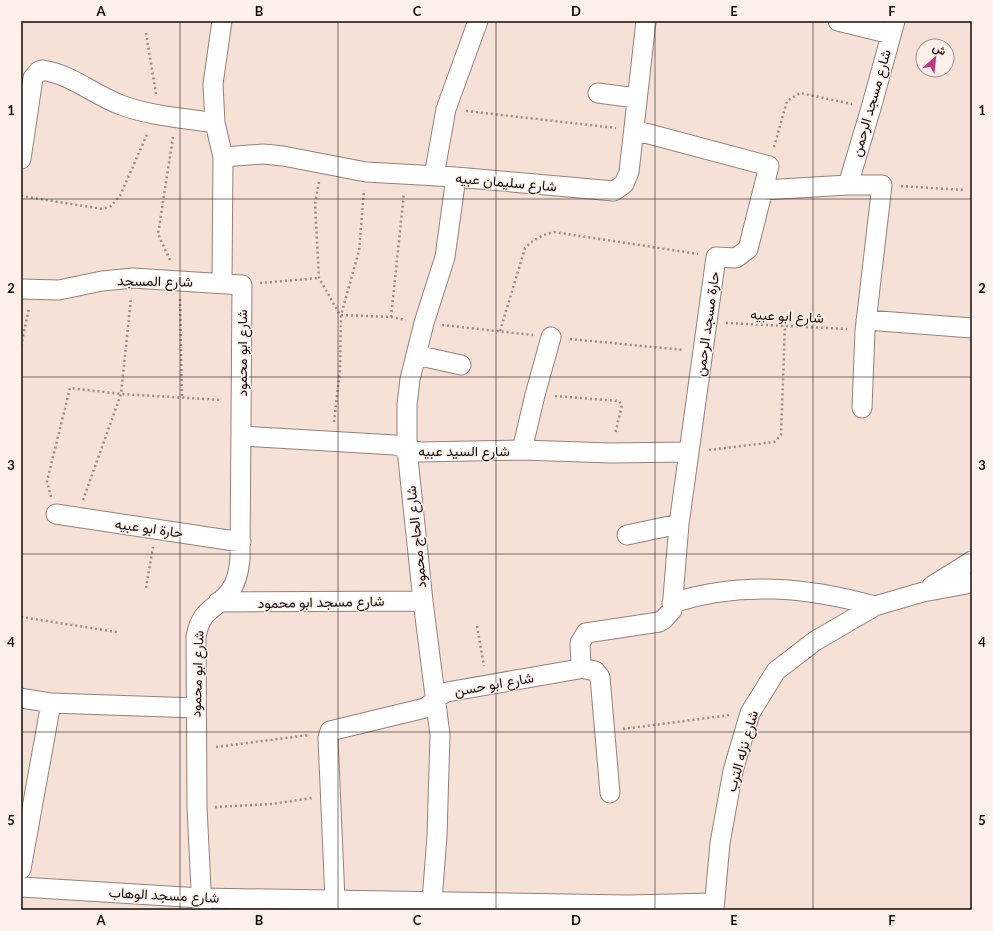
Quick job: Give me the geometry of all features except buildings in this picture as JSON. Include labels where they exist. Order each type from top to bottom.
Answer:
[{"type":"street","points":[[222,21],[213,84],[215,123],[223,157],[222,283]]},
{"type":"street","points":[[434,176],[446,109],[478,21]]},
{"type":"street","name":"شارع سليمان عبيه","points":[[223,157],[263,154],[303,158],[366,172],[456,177],[614,191],[620,188],[628,178],[644,21]]},
{"type":"street","points":[[838,21],[893,27]]},
{"type":"street","name":"شارع مسجد الرحمن","points":[[848,185],[893,27]]},
{"type":"street","points":[[21,159],[34,78],[39,71],[48,71],[65,77],[121,106],[156,114],[215,123]]},
{"type":"street","points":[[598,93],[636,98]]},
{"type":"street","points":[[634,130],[702,149],[769,165]]},
{"type":"street","name":"حارة مسجد الرحمن","points":[[672,603],[679,524],[688,452],[717,256],[736,258],[748,249],[769,165]]},
{"type":"street","name":"شارع الحاج محمود","points":[[432,901],[437,836],[440,735],[437,699],[423,601],[407,449],[406,405],[424,323],[445,257],[456,177]]},
{"type":"street","points":[[762,190],[848,185],[882,185],[866,326],[862,408]]},
{"type":"street","name":"شارع المسجد","points":[[21,289],[59,290],[102,281],[133,278],[242,285]]},
{"type":"street","name":"شارع ابو محمود","points":[[201,904],[196,750],[197,629],[202,617],[227,595],[234,584],[239,571],[241,542],[242,285]]},
{"type":"street","points":[[866,326],[972,328]]},
{"type":"street","points":[[522,450],[534,395],[551,337]]},
{"type":"street","points":[[416,355],[461,365]]},
{"type":"street","name":"شارع السيد عبيه","points":[[242,436],[332,442],[395,444],[420,452],[522,450],[611,453],[688,452]]},
{"type":"street","name":"حارة ابو عبيه","points":[[56,514],[241,542]]},
{"type":"street","points":[[627,535],[679,524]]},
{"type":"street","points":[[923,592],[972,561]]},
{"type":"street","name":"شارع نزله الترب","points":[[714,907],[720,843],[733,771],[750,713],[776,671],[815,641],[875,606],[923,592],[972,583]]},
{"type":"street","points":[[610,793],[600,677],[595,671],[581,668],[580,643],[586,633],[659,622],[669,615],[672,603],[721,591],[793,589],[821,593],[875,606]]},
{"type":"street","name":"شارع مسجد ابو محمود","points":[[218,602],[423,601]]},
{"type":"street","name":"شارع ابو حسن","points":[[329,733],[333,729],[425,708],[447,692],[488,686],[581,668]]},
{"type":"street","points":[[21,698],[50,703],[196,708]]},
{"type":"street","points":[[21,869],[50,703]]},
{"type":"street","points":[[329,733],[330,795],[335,900]]},
{"type":"street","name":"شارع مسجد الوهاب","points":[[21,887],[201,904],[335,900],[432,901],[487,906],[627,908],[714,907]]},
{"type":"path","points":[[21,196],[103,209],[111,206],[120,196],[156,114],[156,86],[146,33]]},
{"type":"path","points":[[769,165],[787,101],[793,96],[800,93],[871,108]]},
{"type":"path","points":[[446,109],[634,130]]},
{"type":"path","points":[[176,117],[158,234],[179,281],[182,399]]},
{"type":"path","points":[[323,163],[315,204],[319,278],[340,315]]},
{"type":"path","points":[[332,442],[340,370],[340,315],[359,251],[366,172]]},
{"type":"path","points":[[340,315],[391,318],[406,175]]},
{"type":"path","points":[[882,185],[963,190]]},
{"type":"path","points":[[500,331],[525,248],[534,239],[543,235],[554,232],[717,256]]},
{"type":"path","points":[[77,518],[121,394],[133,278]]},
{"type":"path","points":[[242,285],[319,278]]},
{"type":"path","name":"شارع ابو عبيه","points":[[708,322],[866,326]]},
{"type":"path","points":[[424,323],[704,352]]},
{"type":"path","points":[[688,452],[777,441],[783,430],[785,325]]},
{"type":"path","points":[[21,329],[25,331],[21,346]]},
{"type":"path","points":[[56,514],[47,481],[70,388],[182,399],[242,400]]},
{"type":"path","points":[[534,395],[619,401],[622,405],[611,453]]},
{"type":"path","points":[[146,588],[151,555],[158,530]]},
{"type":"path","points":[[21,617],[117,632]]},
{"type":"path","points":[[477,626],[488,686]]},
{"type":"path","points":[[605,732],[750,713]]},
{"type":"path","points":[[196,750],[263,740],[329,733]]},
{"type":"path","points":[[197,808],[272,804],[330,795]]}]
